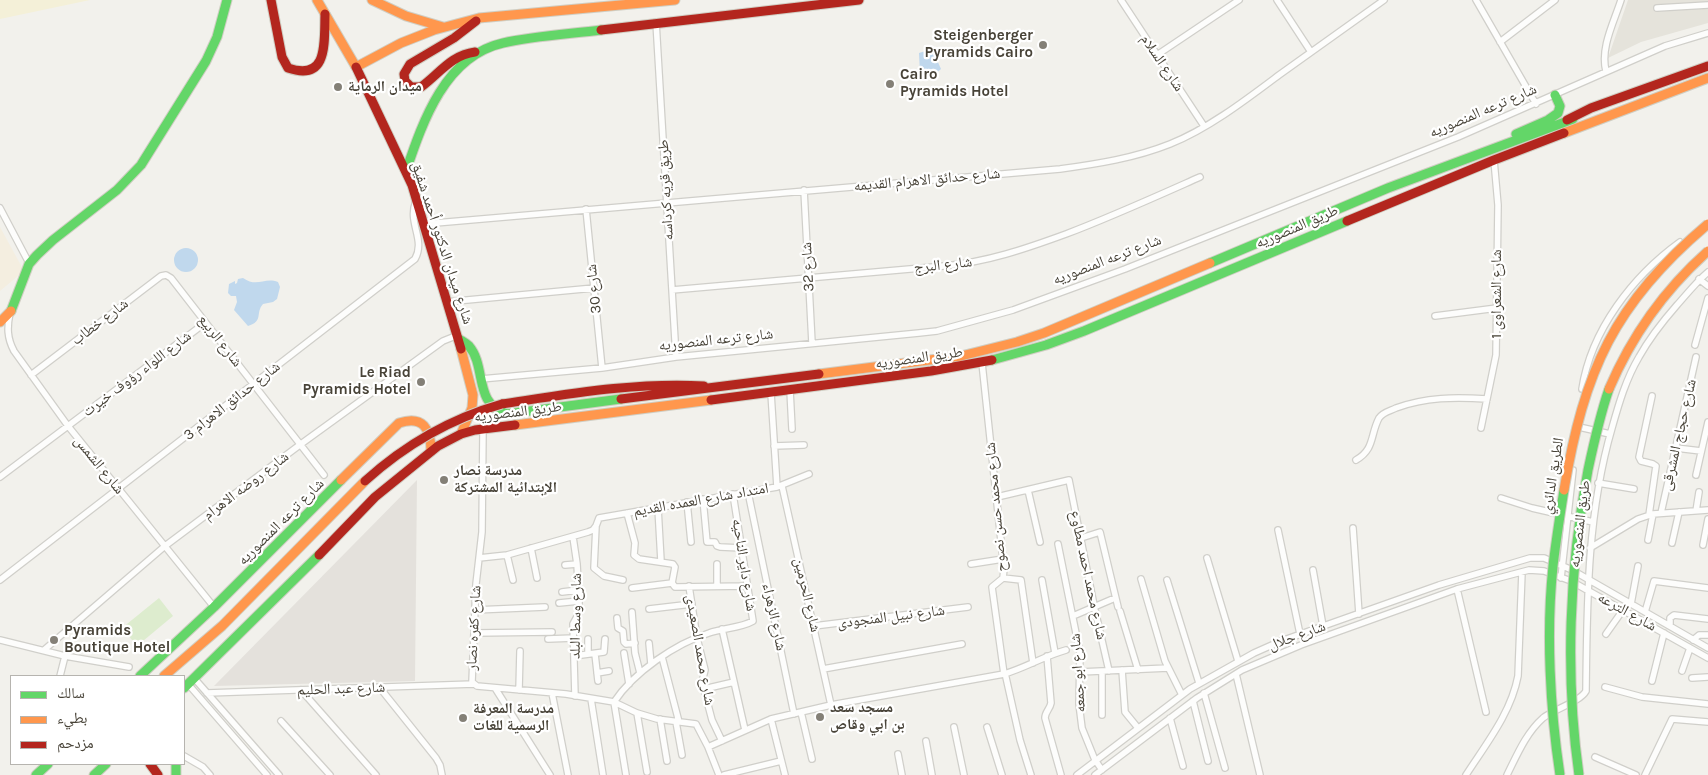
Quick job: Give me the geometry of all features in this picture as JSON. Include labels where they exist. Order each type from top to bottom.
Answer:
[{"type":"main road","points":[[0,322],[11,311],[30,264],[53,240],[125,182],[141,165],[206,61],[217,37],[227,0]]},
{"type":"main road","points":[[271,0],[282,57],[288,68],[300,72],[312,70],[321,61],[323,56],[325,14]]},
{"type":"main road","name":"شارع ميدان الدكتور أحمد شفيق","points":[[317,0],[356,67],[406,170],[416,199],[458,337],[473,395],[472,408],[460,434]]},
{"type":"main road","points":[[372,0],[394,12],[417,21],[444,28]]},
{"type":"main road","points":[[356,67],[401,43],[479,18],[675,0]]},
{"type":"main road","points":[[479,18],[454,38],[410,64],[404,74],[405,82],[411,87],[422,88],[456,56],[477,52],[502,43],[656,22],[781,10],[859,0]]},
{"type":"main road","points":[[406,170],[418,134],[432,106],[459,68],[477,52]]},
{"type":"main road","points":[[1567,120],[1591,108],[1708,66]]},
{"type":"main road","name":"طريق المنصوريه","points":[[458,337],[468,344],[472,352],[489,404],[495,411],[507,414],[932,360],[989,350],[1052,329],[1388,188],[1567,120],[1708,73]]},
{"type":"main road","name":"طريق المنصوريه","points":[[188,683],[323,551],[375,497],[431,451],[460,434],[982,363],[1026,352],[1064,339],[1494,160],[1708,78]]},
{"type":"main road","points":[[1504,144],[1517,134],[1553,118],[1559,113],[1560,109],[1555,95]]},
{"type":"main road","name":"الطريق الدائري","points":[[1560,775],[1553,712],[1550,639],[1551,597],[1555,548],[1574,432],[1581,405],[1602,353],[1630,304],[1666,261],[1708,223]]},
{"type":"main road","points":[[1579,775],[1573,705],[1572,600],[1576,548],[1594,439],[1613,379],[1625,353],[1641,326],[1680,277],[1708,251]]},
{"type":"main road","points":[[1224,257],[1230,270]]},
{"type":"main road","points":[[165,675],[216,632],[376,470],[401,450],[440,425],[470,413],[502,404],[642,385],[676,384],[719,388]]},
{"type":"main road","name":"شارع ترعه المنصوريه","points":[[141,675],[214,607],[399,423],[412,420],[424,425],[431,437],[431,451]]},
{"type":"main road","points":[[36,775],[47,765]]},
{"type":"main road","points":[[94,775],[105,765]]},
{"type":"street","name":"شارع السلام","points":[[1121,0],[1204,126]]},
{"type":"street","points":[[1157,55],[1239,0]]},
{"type":"street","points":[[1276,0],[1311,52]]},
{"type":"street","name":"شارع حدائق الاهرام القديمه","points":[[424,224],[1091,165],[1121,159],[1170,144],[1204,126],[1250,97],[1384,0]]},
{"type":"street","points":[[1476,0],[1536,104]]},
{"type":"street","points":[[1500,42],[1555,0]]},
{"type":"street","points":[[1606,71],[1605,50],[1621,0]]},
{"type":"street","points":[[1657,8],[1708,5]]},
{"type":"street","name":"طريق قريه كرداسه","points":[[656,22],[676,357]]},
{"type":"street","name":"شارع ترعه المنصوريه","points":[[481,379],[602,368],[676,357],[937,331],[1013,310],[1134,266],[1458,137],[1665,46],[1708,33]]},
{"type":"street","name":"شارع الشعراوى 1","points":[[1481,428],[1496,355],[1498,205],[1494,160]]},
{"type":"street","name":"شارع البرج","points":[[672,290],[961,265],[1001,257],[1105,219],[1200,177]]},
{"type":"street","name":"شارع 32","points":[[804,190],[812,343]]},
{"type":"street","name":"شارع حدائق الاهرام 3","points":[[0,580],[415,260],[419,244],[413,215],[416,199]]},
{"type":"street","points":[[0,208],[30,264]]},
{"type":"street","name":"شارع 30","points":[[586,209],[602,368]]},
{"type":"street","points":[[1561,578],[1578,427],[1584,382],[1590,358],[1612,314],[1653,262],[1708,223]]},
{"type":"street","name":"طريق المنصوريه","points":[[1507,775],[1526,738],[1533,729],[1550,712],[1581,697],[1586,691],[1587,590],[1590,548],[1598,484],[1619,402],[1639,357],[1670,313],[1708,272]]},
{"type":"street","name":"شارع خطاب","points":[[31,375],[161,276],[166,275],[171,278]]},
{"type":"street","name":"شارع الربيع","points":[[171,278],[324,475]]},
{"type":"street","points":[[1700,279],[1708,286]]},
{"type":"street","points":[[446,302],[594,288]]},
{"type":"street","points":[[1695,345],[1708,298]]},
{"type":"street","points":[[1435,316],[1497,308]]},
{"type":"street","name":"شارع الشمس","points":[[11,311],[8,333],[10,342],[31,375],[68,426],[214,607]]},
{"type":"street","name":"شارع اللواء رؤوف خيرت","points":[[0,477],[205,323]]},
{"type":"street","name":"شارع روضه الاهرام","points":[[44,650],[164,546],[300,444],[442,342],[458,337]]},
{"type":"street","name":"شارع حجاج المشرقى","points":[[1661,513],[1696,357]]},
{"type":"street","name":"شارع محمد حسن نصوح","points":[[982,363],[1003,559],[1003,578],[992,587],[1004,674],[1020,740],[1031,775]]},
{"type":"street","points":[[790,390],[792,429]]},
{"type":"street","name":"شارع الحرمين","points":[[771,393],[774,446],[779,486],[832,705]]},
{"type":"street","points":[[1648,540],[1656,466],[1640,460],[1639,457],[1652,396]]},
{"type":"street","points":[[1356,460],[1364,456],[1368,451],[1379,419],[1386,412],[1408,404],[1439,398],[1487,399]]},
{"type":"street","points":[[1696,475],[1704,449],[1708,422]]},
{"type":"street","points":[[1578,427],[1610,434]]},
{"type":"street","name":"شارع كفره نصار","points":[[483,430],[482,532],[476,584],[472,678],[474,684],[614,702],[660,719],[698,726],[708,747]]},
{"type":"street","points":[[774,446],[804,445]]},
{"type":"street","points":[[1676,448],[1704,449]]},
{"type":"street","name":"امتداد شارع العمده القديم","points":[[596,526],[599,518],[779,486],[809,474]]},
{"type":"street","name":"شارع محمد احمد مطاوع","points":[[1028,490],[1069,480],[1094,608],[1109,671]]},
{"type":"street","points":[[1598,484],[1634,488]]},
{"type":"street","points":[[997,497],[1028,490],[1040,542]]},
{"type":"street","name":"شارع الزهراء","points":[[748,492],[794,714]]},
{"type":"street","points":[[1696,511],[1699,492]]},
{"type":"street","name":"شارع داير الناحيه","points":[[614,702],[640,673],[662,656],[697,638],[753,621],[733,494]]},
{"type":"street","points":[[1501,498],[1532,508],[1593,522]]},
{"type":"street","points":[[704,499],[707,542],[715,542],[720,547],[742,548]]},
{"type":"street","points":[[688,502],[691,542]]},
{"type":"street","points":[[658,508],[661,561]]},
{"type":"street","points":[[1590,548],[1638,519],[1651,514],[1708,510]]},
{"type":"street","points":[[1672,543],[1679,512]]},
{"type":"street","points":[[627,513],[635,543],[634,555],[638,558],[670,562],[675,567],[672,583]]},
{"type":"street","points":[[1703,545],[1708,519]]},
{"type":"street","points":[[479,558],[506,555],[573,537],[588,532],[596,526]]},
{"type":"street","points":[[596,526],[594,568],[604,576],[623,580]]},
{"type":"street","points":[[1353,528],[1359,614]]},
{"type":"street","points":[[1278,530],[1300,634]]},
{"type":"street","points":[[1081,538],[1100,532],[1115,598],[1138,670]]},
{"type":"street","name":"شارع وسط البلد","points":[[573,537],[579,601],[578,616],[574,624],[575,696]]},
{"type":"street","name":"شارع ابو جمعه","points":[[1058,544],[1080,653],[1079,704],[1082,728],[1095,760],[1102,770]]},
{"type":"street","points":[[531,548],[537,578]]},
{"type":"street","points":[[506,555],[513,580]]},
{"type":"street","points":[[1206,558],[1238,661]]},
{"type":"street","name":"شارع جلال","points":[[1077,775],[1199,683],[1273,644],[1439,585],[1530,558],[1546,559]]},
{"type":"street","points":[[971,564],[1003,559]]},
{"type":"street","points":[[1544,571],[1546,559]]},
{"type":"street","name":"شارع الترعه","points":[[1546,559],[1588,579],[1708,648]]},
{"type":"street","points":[[564,565],[577,564]]},
{"type":"street","points":[[717,564],[717,586]]},
{"type":"street","points":[[1631,604],[1638,566]]},
{"type":"street","points":[[1313,570],[1323,626]]},
{"type":"street","name":"شارع الترعه","points":[[1544,571],[1587,590],[1708,658]]},
{"type":"street","name":"شارع جلال","points":[[1095,775],[1204,693],[1236,674],[1277,654],[1457,589],[1522,572],[1544,571]]},
{"type":"street","points":[[1466,775],[1506,711],[1516,687],[1522,572]]},
{"type":"street","points":[[1003,578],[1021,580],[1033,663]]},
{"type":"street","points":[[1141,579],[1168,668],[1182,695]]},
{"type":"street","points":[[1042,580],[1054,654]]},
{"type":"street","points":[[1167,580],[1199,683]]},
{"type":"street","points":[[1645,612],[1654,581],[1708,588]]},
{"type":"street","points":[[672,583],[675,587],[748,586]]},
{"type":"street","points":[[632,588],[672,583]]},
{"type":"street","name":"شارع محمد الصعيدى","points":[[689,586],[697,638],[705,670],[702,679],[704,689],[712,720],[722,740]]},
{"type":"street","points":[[1457,589],[1486,712]]},
{"type":"street","points":[[562,592],[578,590]]},
{"type":"street","points":[[1073,616],[1115,598]]},
{"type":"street","points":[[1397,600],[1400,609]]},
{"type":"street","points":[[559,603],[579,601]]},
{"type":"street","points":[[649,609],[692,604]]},
{"type":"street","points":[[475,610],[545,607]]},
{"type":"street","name":"شارع نبيل المنجودى","points":[[814,626],[968,607]]},
{"type":"street","points":[[1606,634],[1623,610]]},
{"type":"street","points":[[632,612],[640,673]]},
{"type":"street","points":[[1670,626],[1670,618],[1674,616],[1708,619]]},
{"type":"street","points":[[617,618],[618,628],[624,631],[624,642],[626,644],[635,643]]},
{"type":"street","points":[[722,629],[745,730]]},
{"type":"street","points":[[475,634],[552,632]]},
{"type":"street","points":[[1652,681],[1664,633]]},
{"type":"street","points":[[1693,640],[1696,636],[1708,635]]},
{"type":"street","points":[[548,640],[574,638]]},
{"type":"street","points":[[588,639],[598,681]]},
{"type":"street","points":[[574,656],[604,652],[605,639]]},
{"type":"street","points":[[0,640],[65,656],[130,667]]},
{"type":"street","points":[[649,643],[651,664]]},
{"type":"street","points":[[823,669],[962,644]]},
{"type":"street","points":[[1273,644],[1277,654]]},
{"type":"street","points":[[1682,671],[1690,648]]},
{"type":"street","points":[[719,775],[708,747],[771,718],[1004,674],[1066,650]]},
{"type":"street","points":[[519,690],[520,651]]},
{"type":"street","points":[[624,653],[629,684]]},
{"type":"street","points":[[60,675],[65,656]]},
{"type":"street","points":[[662,656],[677,722],[682,755]]},
{"type":"street","points":[[1047,656],[1051,703],[1045,718],[1061,775]]},
{"type":"street","points":[[1080,672],[1168,668]]},
{"type":"street","points":[[1122,670],[1126,712],[1138,728]]},
{"type":"street","points":[[597,673],[609,671]]},
{"type":"street","points":[[1102,671],[1102,715]]},
{"type":"street","points":[[1236,674],[1260,775]]},
{"type":"street","points":[[1692,678],[1708,677]]},
{"type":"street","points":[[704,689],[734,682]]},
{"type":"street","points":[[188,683],[207,693],[279,775]]},
{"type":"street","points":[[188,683],[267,775]]},
{"type":"street","name":"شارع عبد الحليم","points":[[207,693],[474,684]]},
{"type":"street","points":[[1605,687],[1642,697],[1708,704]]},
{"type":"street","points":[[380,688],[436,758],[442,775]]},
{"type":"street","points":[[495,688],[550,775]]},
{"type":"street","points":[[301,690],[376,775]]},
{"type":"street","points":[[552,693],[568,775]]},
{"type":"street","points":[[1204,693],[1224,768]]},
{"type":"street","points":[[591,698],[603,775]]},
{"type":"street","points":[[1193,701],[1208,761]]},
{"type":"street","points":[[614,702],[626,775]]},
{"type":"street","points":[[637,712],[647,772]]},
{"type":"street","points":[[801,712],[812,759]]},
{"type":"street","points":[[771,718],[785,775]]},
{"type":"street","points":[[1170,718],[1182,766]]},
{"type":"street","points":[[660,719],[667,761]]},
{"type":"street","points":[[1645,775],[1672,719],[1708,722]]},
{"type":"street","points":[[281,722],[330,775]]},
{"type":"street","points":[[954,727],[964,775]]},
{"type":"street","points":[[987,727],[1002,775]]},
{"type":"street","points":[[926,741],[932,775]]},
{"type":"street","points":[[898,754],[902,775]]},
{"type":"street","points":[[185,757],[203,767],[210,775]]},
{"type":"street","points":[[1595,757],[1636,775]]},
{"type":"street","points":[[724,775],[781,761]]},
{"type":"shaded area","points":[[1628,0],[1708,0],[1708,23],[1641,42],[1608,58]]},
{"type":"shaded area","points":[[0,227],[24,271],[0,291]]},
{"type":"shaded area","points":[[417,480],[415,681],[214,686]]},
{"type":"green space","points":[[159,598],[173,616],[137,646],[122,628]]},
{"type":"sand","points":[[0,0],[90,0],[0,19]]},
{"type":"water","points":[[932,49],[941,69],[933,76],[920,73],[919,53]]},
{"type":"water","points":[[186,248],[195,251],[198,260],[195,269],[186,272],[177,269],[174,260],[177,251]]},
{"type":"water","points":[[243,278],[252,282],[278,282],[280,287],[277,299],[263,304],[256,322],[248,326],[234,310],[237,302],[236,296],[231,296],[228,293],[229,284],[235,281],[235,284],[238,279]]},
{"type":"traffic: fast","points":[[11,311],[29,264],[37,255],[53,240],[117,190],[141,165],[206,61],[217,37],[227,0]]},
{"type":"traffic: fast","points":[[406,171],[420,132],[439,93],[451,76],[466,61],[483,50],[503,43],[601,30]]},
{"type":"traffic: fast","points":[[1516,134],[1548,120],[1558,113],[1560,106],[1555,95]]},
{"type":"traffic: fast","points":[[1210,263],[1388,188],[1573,119]]},
{"type":"traffic: fast","points":[[992,360],[1046,345],[1084,331],[1347,221]]},
{"type":"traffic: fast","points":[[459,339],[469,346],[474,355],[489,402],[496,409],[507,414],[621,399]]},
{"type":"traffic: fast","points":[[1579,775],[1572,699],[1571,622],[1573,583],[1588,470],[1609,389]]},
{"type":"traffic: fast","points":[[141,675],[214,607],[341,480]]},
{"type":"traffic: fast","points":[[1560,775],[1550,671],[1550,617],[1553,566],[1564,490]]},
{"type":"traffic: fast","points":[[185,687],[319,555]]},
{"type":"traffic: fast","points":[[36,775],[47,765]]},
{"type":"traffic: fast","points":[[94,775],[105,765]]},
{"type":"traffic: fast","points":[[176,765],[176,775]]},
{"type":"traffic: slow","points":[[317,0],[356,67],[401,43],[434,30],[479,18],[675,0]]},
{"type":"traffic: slow","points":[[372,0],[406,16],[443,27]]},
{"type":"traffic: slow","points":[[1564,133],[1708,78]]},
{"type":"traffic: slow","points":[[1564,490],[1582,409],[1608,342],[1626,312],[1649,282],[1676,253],[1708,224]]},
{"type":"traffic: slow","points":[[1609,389],[1628,350],[1651,314],[1677,281],[1708,251]]},
{"type":"traffic: slow","points":[[819,374],[961,356],[1017,342],[1044,333],[1210,263]]},
{"type":"traffic: slow","points":[[0,322],[11,311]]},
{"type":"traffic: slow","points":[[461,349],[473,395],[472,408],[461,434]]},
{"type":"traffic: slow","points":[[515,425],[711,400]]},
{"type":"traffic: slow","points":[[341,480],[399,423],[414,421],[424,426],[431,443],[431,451]]},
{"type":"traffic: slow","points":[[165,675],[222,626],[365,481]]},
{"type":"traffic: jam","points":[[271,0],[282,57],[288,68],[301,71],[311,69],[322,57],[325,36],[325,14]]},
{"type":"traffic: jam","points":[[601,30],[859,0]]},
{"type":"traffic: jam","points":[[475,52],[452,61],[421,87],[411,87],[405,81],[404,74],[410,64],[454,38],[476,21]]},
{"type":"traffic: jam","points":[[1567,120],[1591,108],[1708,66]]},
{"type":"traffic: jam","points":[[356,67],[412,185],[461,349]]},
{"type":"traffic: jam","points":[[1347,221],[1564,133]]},
{"type":"traffic: jam","points":[[711,400],[931,371],[992,360]]},
{"type":"traffic: jam","points":[[621,399],[819,374]]},
{"type":"traffic: jam","points":[[502,404],[628,387],[704,386]]},
{"type":"traffic: jam","points":[[365,481],[396,455],[429,434],[464,417],[502,404]]},
{"type":"traffic: jam","points":[[319,555],[375,497],[438,446],[461,434],[475,430],[515,425]]},
{"type":"traffic: jam","points":[[151,765],[158,775]]},
{"type":"place","name":"Steigenberger Pyramids Cairo","points":[[1043,45]]},
{"type":"place","name":"Cairo Pyramids Hotel","points":[[890,84]]},
{"type":"place","name":"ميدان الرماية","points":[[338,87]]},
{"type":"place","name":"Le Riad Pyramids Hotel","points":[[421,382]]},
{"type":"place","name":"مدرسة نصار الإبتدائية المشتركة","points":[[444,480]]},
{"type":"place","name":"Pyramids Boutique Hotel","points":[[54,640]]},
{"type":"place","name":"مسجد سعد بن ابي وقاص","points":[[820,717]]},
{"type":"place","name":"مدرسة المعرفة الرسمية للغات","points":[[463,718]]}]
